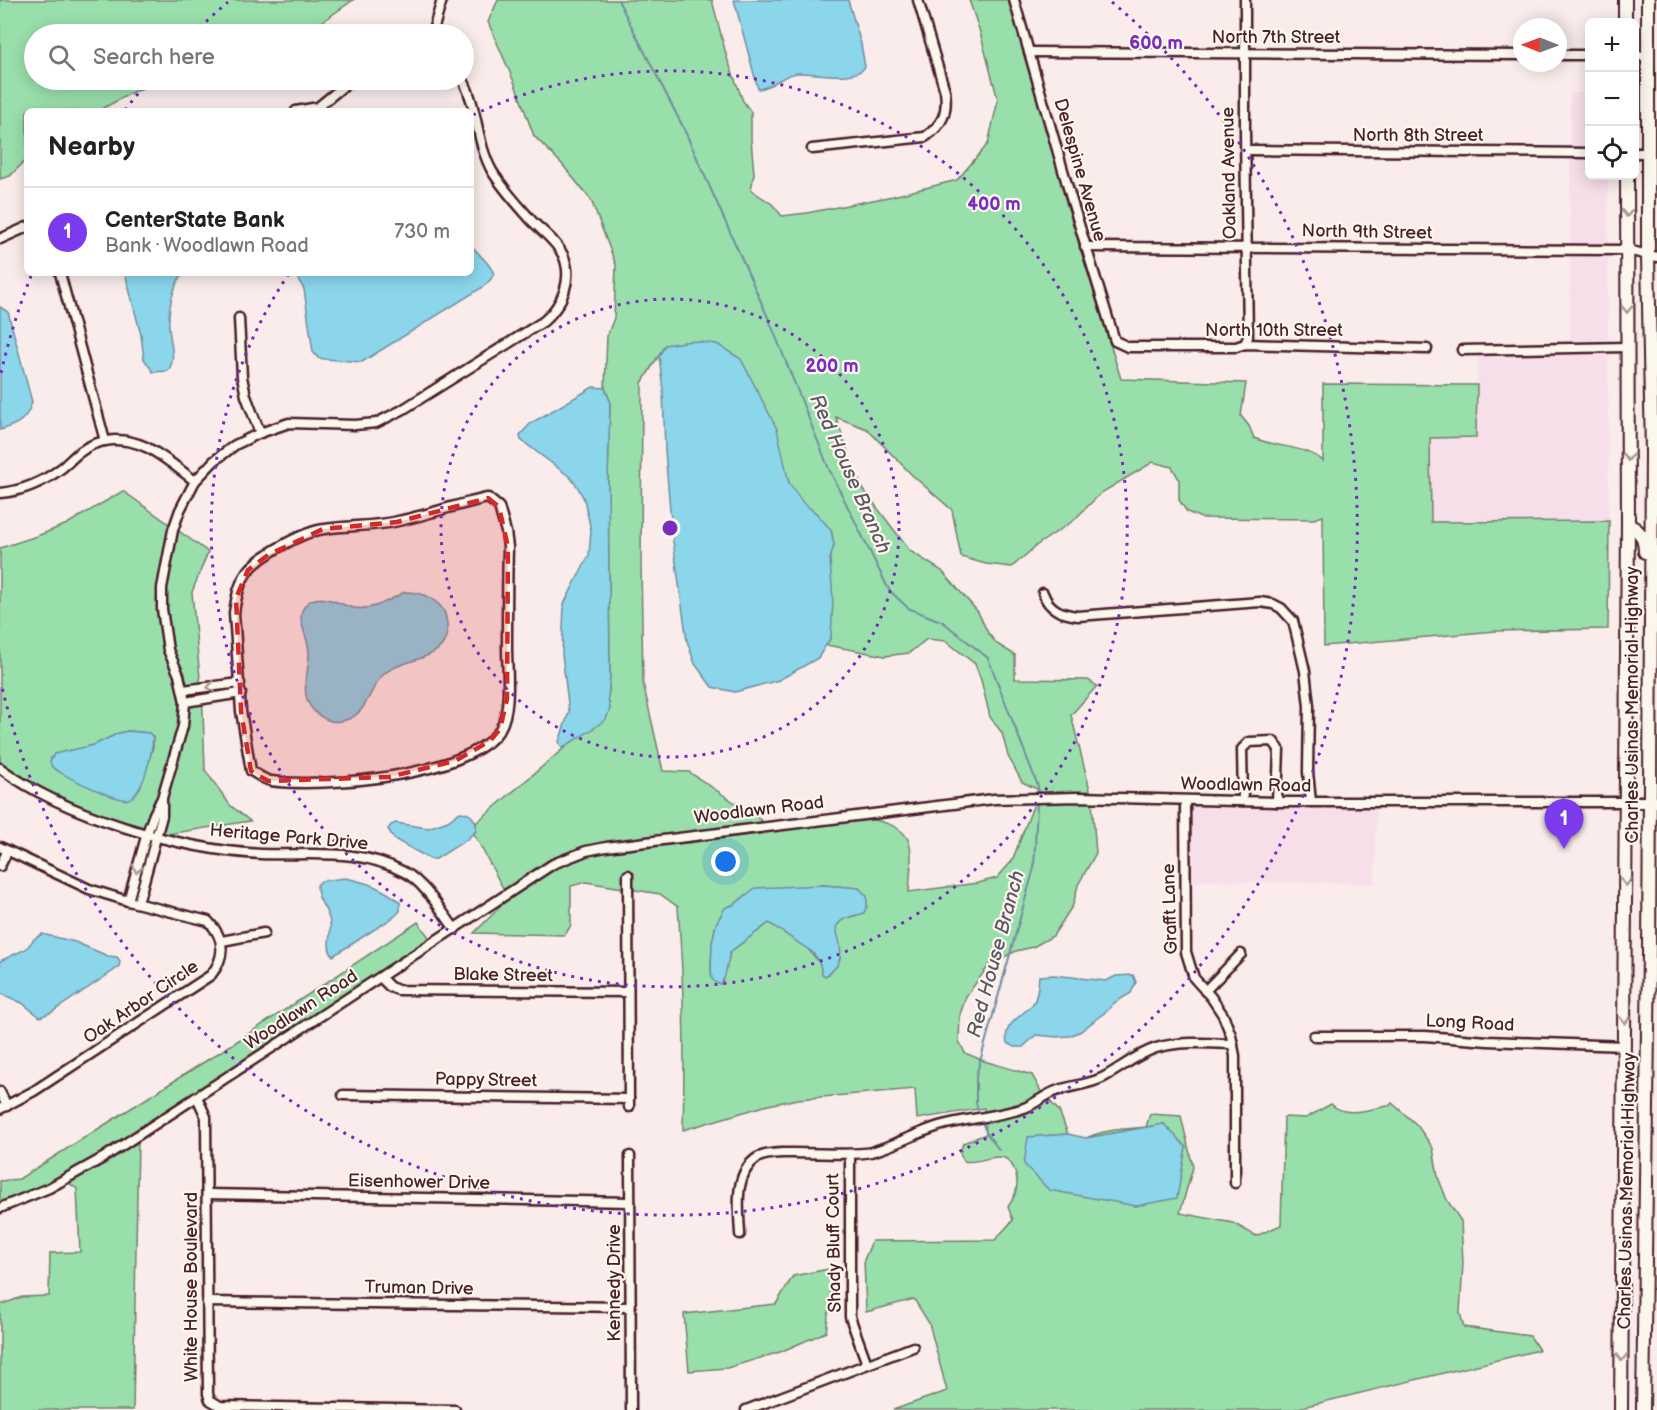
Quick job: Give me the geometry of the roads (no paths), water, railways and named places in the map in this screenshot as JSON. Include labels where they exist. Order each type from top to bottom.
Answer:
[{"type":"highway","points":[[1625,0],[1625,18]]},
{"type":"highway","name":"Charles Usinas Memorial Highway","points":[[1643,1410],[1653,802],[1650,700],[1653,256],[1649,153],[1648,0]]},
{"type":"highway","name":"Charles Usinas Memorial Highway","points":[[1621,1410],[1628,525],[1627,180]]},
{"type":"highway","points":[[1628,525],[1635,527],[1645,542],[1644,658],[1650,700]]},
{"type":"main road","points":[[1625,802],[1653,802]]},
{"type":"street","points":[[435,24],[442,0]]},
{"type":"street","points":[[812,149],[925,137],[944,120],[947,105],[945,91],[918,0]]},
{"type":"street","name":"Delespine Avenue","points":[[1014,0],[1113,337],[1121,345]]},
{"type":"street","name":"Oakland Avenue","points":[[1245,0],[1248,337],[1245,344]]},
{"type":"street","name":"North 7th Street","points":[[1029,52],[1513,55]]},
{"type":"street","points":[[1567,55],[1585,55]]},
{"type":"street","points":[[1639,56],[1649,56]]},
{"type":"street","points":[[320,108],[340,90]]},
{"type":"street","points":[[469,90],[473,108]]},
{"type":"street","points":[[128,901],[152,834],[162,816],[162,798],[183,726],[183,690],[168,650],[162,609],[162,588],[172,530],[195,481],[213,461],[235,445],[289,423],[355,425],[376,423],[402,410],[544,321],[561,302],[566,286],[563,256],[555,242],[506,191],[492,170],[481,145],[474,111]]},
{"type":"street","name":"North 8th Street","points":[[1246,150],[1585,153]]},
{"type":"street","points":[[1639,153],[1649,153]]},
{"type":"street","points":[[0,239],[24,228]]},
{"type":"street","name":"North 9th Street","points":[[1086,247],[1627,250],[1653,256]]},
{"type":"street","points":[[61,276],[105,441]]},
{"type":"street","points":[[239,318],[242,377],[246,396],[260,433]]},
{"type":"street","name":"North 10th Street","points":[[1121,345],[1128,347],[1236,347],[1245,344],[1427,349]]},
{"type":"street","points":[[1462,350],[1628,347]]},
{"type":"street","points":[[0,493],[15,492],[44,480],[63,468],[81,452],[94,444],[105,441],[124,440],[145,447],[195,481]]},
{"type":"street","points":[[488,498],[499,507],[508,548],[507,699],[500,729],[490,741],[455,761],[389,777],[334,782],[268,781],[251,771],[241,711],[240,683],[234,613],[236,598],[248,570],[268,555],[307,534],[323,529],[366,527],[397,522],[488,498]]},
{"type":"street","points":[[1043,593],[1053,609],[1078,616],[1260,602],[1281,608],[1293,621],[1305,671],[1309,706],[1308,772],[1311,802]]},
{"type":"street","points":[[183,690],[240,683]]},
{"type":"street","points":[[184,702],[241,693]]},
{"type":"street","points":[[1243,801],[1242,749],[1249,742],[1273,741],[1279,748],[1277,802]]},
{"type":"street","name":"Heritage Park Drive","points":[[0,768],[61,805],[123,827],[219,850],[260,854],[347,854],[377,860],[407,873],[427,893],[455,929]]},
{"type":"street","name":"Woodlawn Road","points":[[0,1208],[27,1199],[69,1178],[381,978],[553,864],[569,856],[596,849],[994,799],[1077,797],[1277,802],[1625,802]]},
{"type":"street","name":"Grafft Lane","points":[[1185,801],[1186,952],[1194,978],[1223,1015],[1233,1044],[1235,1056],[1235,1183]]},
{"type":"street","points":[[138,903],[152,834]]},
{"type":"street","points":[[0,866],[3,850],[89,889],[208,921],[216,928],[222,941],[264,933]]},
{"type":"street","points":[[628,875],[628,992]]},
{"type":"street","name":"Oak Arbor Circle","points":[[4,1108],[147,1019],[211,975],[219,965],[222,941]]},
{"type":"street","points":[[1205,991],[1241,954]]},
{"type":"street","name":"Blake Street","points":[[381,978],[390,987],[398,990],[628,992]]},
{"type":"street","name":"Pappy Street","points":[[343,1095],[629,1103],[628,992]]},
{"type":"street","name":"Long Road","points":[[1314,1036],[1425,1036],[1488,1041],[1625,1046]]},
{"type":"street","points":[[740,1234],[740,1182],[746,1170],[761,1156],[870,1152],[926,1130],[1023,1108],[1056,1091],[1105,1077],[1117,1067],[1155,1048],[1180,1044],[1233,1044]]},
{"type":"street","points":[[0,1092],[4,1108]]},
{"type":"street","name":"White House Boulevard","points":[[197,1097],[202,1103],[206,1117],[208,1394],[210,1400],[220,1406],[454,1410]]},
{"type":"street","name":"Shady Bluff Court","points":[[850,1154],[850,1317],[867,1364]]},
{"type":"street","name":"Kennedy Drive","points":[[630,1156],[631,1410]]},
{"type":"street","name":"Eisenhower Drive","points":[[207,1194],[630,1202]]},
{"type":"street","name":"Truman Drive","points":[[207,1302],[630,1307]]},
{"type":"street","points":[[746,1410],[914,1347]]},
{"type":"water","points":[[734,0],[848,0],[865,67],[860,72],[843,75],[792,74],[758,89]]},
{"type":"water","points":[[474,248],[494,273],[483,287],[362,362],[318,358],[313,352],[304,289],[296,276],[474,276]]},
{"type":"water","points":[[126,276],[181,276],[173,292],[169,314],[173,356],[168,371],[153,372],[144,359],[141,335]]},
{"type":"water","points":[[0,307],[8,312],[32,402],[20,421],[0,430]]},
{"type":"water","points":[[691,341],[717,344],[741,359],[777,429],[789,483],[802,502],[831,530],[834,545],[830,559],[833,600],[831,637],[818,658],[779,680],[735,692],[712,687],[695,664],[687,641],[672,534],[659,356],[665,345]]},
{"type":"water","points":[[593,387],[605,388],[610,401],[608,480],[610,675],[608,699],[610,709],[606,719],[562,748],[559,742],[569,712],[562,654],[564,604],[589,555],[591,530],[584,499],[577,486],[570,477],[521,440],[520,435],[531,423]]},
{"type":"water","points":[[405,592],[434,600],[443,610],[447,624],[446,637],[442,646],[425,657],[385,673],[377,682],[363,707],[354,716],[343,721],[320,717],[310,705],[305,691],[309,651],[301,618],[304,606],[310,601],[321,598],[361,609],[380,604]]},
{"type":"water","points":[[128,731],[149,733],[153,737],[143,782],[134,796],[128,799],[102,792],[52,767],[50,762],[54,754],[94,745]]},
{"type":"water","points":[[460,812],[473,818],[476,831],[436,859],[430,859],[394,839],[388,829],[396,823],[428,828],[448,821]]},
{"type":"water","points":[[345,878],[381,889],[400,902],[400,911],[333,956],[329,944],[330,922],[318,895],[317,885],[321,881]]},
{"type":"water","points":[[823,885],[859,888],[867,896],[864,913],[844,919],[836,928],[841,954],[837,966],[832,971],[825,976],[822,974],[819,961],[812,952],[769,923],[730,952],[721,984],[712,979],[712,943],[716,924],[725,908],[735,904],[755,888]]},
{"type":"water","points":[[42,934],[75,942],[108,956],[117,957],[120,961],[119,967],[52,1012],[40,1017],[22,1003],[0,993],[0,961],[26,949],[34,939]]},
{"type":"water","points":[[1054,975],[1106,981],[1116,976],[1133,975],[1136,982],[1131,993],[1114,1003],[1081,1031],[1070,1036],[1036,1035],[1023,1047],[1014,1047],[1007,1043],[1006,1036],[1010,1026],[1034,1002],[1039,976]]},
{"type":"water","points":[[1164,1124],[1186,1147],[1177,1198],[1136,1206],[1049,1190],[1024,1164],[1028,1137],[1068,1134],[1086,1138]]},
{"type":"waterway","name":"Red House Branch","points":[[618,0],[684,129],[770,322],[829,469],[889,590],[908,608],[943,622],[988,658],[1038,791]]},
{"type":"waterway","name":"Red House Branch","points":[[978,1110],[976,1076],[1034,868],[1037,804]]},
{"type":"waterway","name":"Red House Branch","points":[[982,1122],[999,1150]]},
{"type":"place","name":"CenterState Bank","points":[[1564,849]]}]
